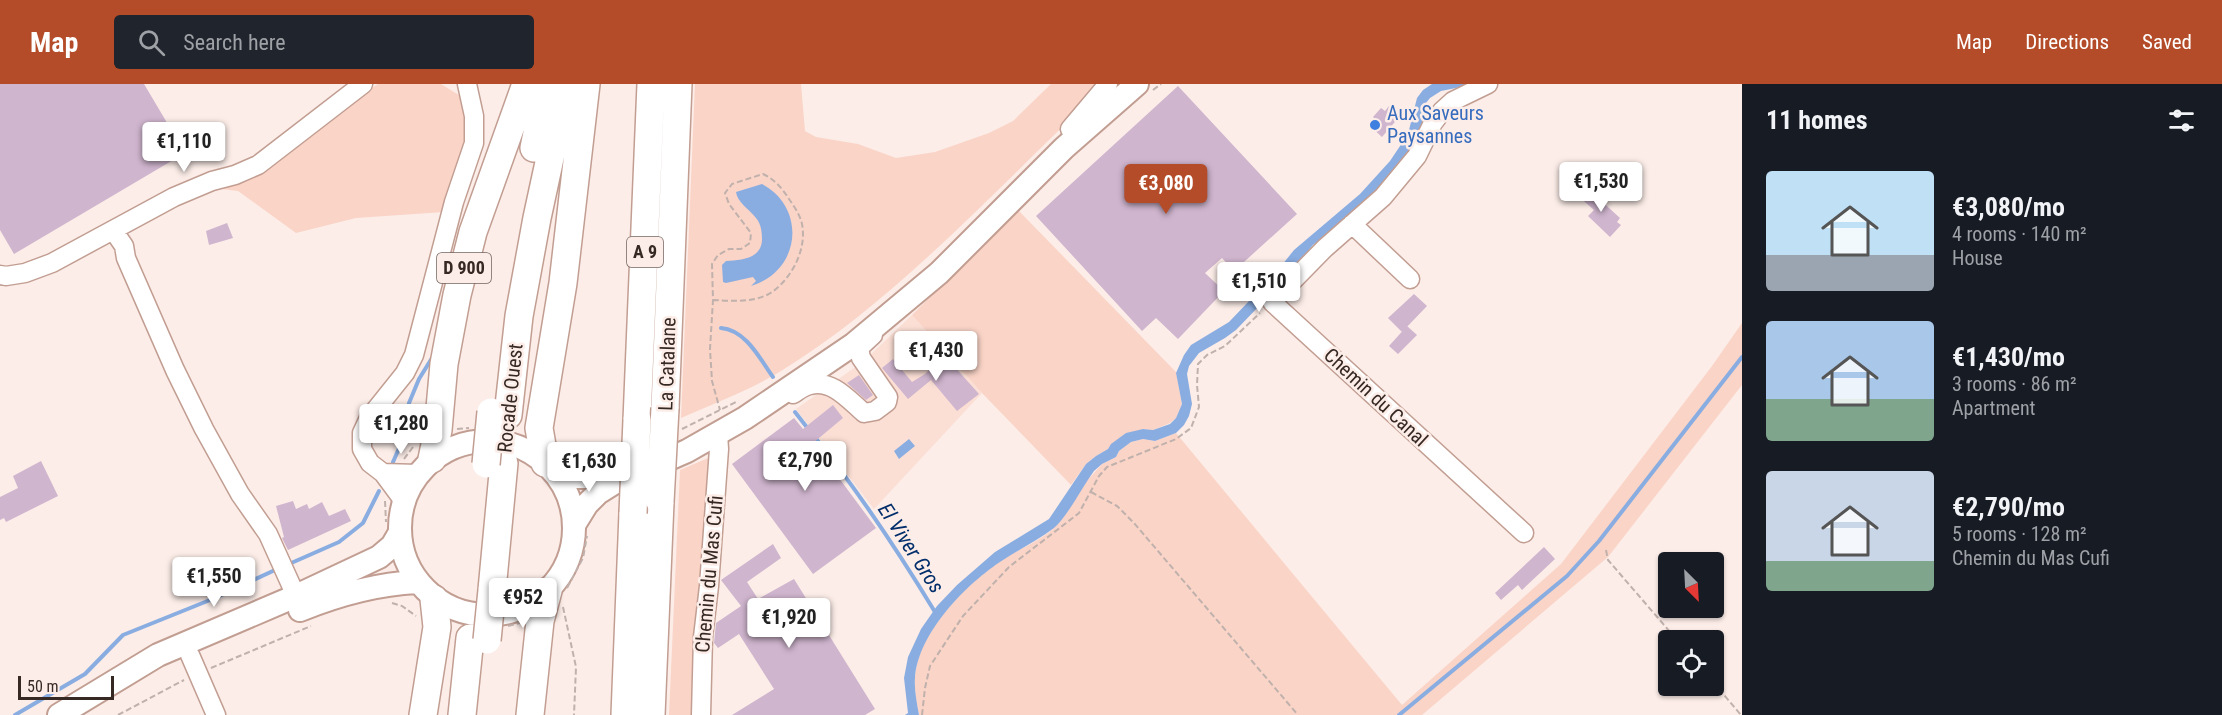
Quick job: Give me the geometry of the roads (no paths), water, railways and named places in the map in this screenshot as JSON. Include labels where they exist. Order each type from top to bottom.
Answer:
[{"type":"highway","name":"D 900","points":[[423,458],[438,430],[444,364],[457,295],[473,232],[526,84]]},
{"type":"highway","name":"Rocade Ouest","points":[[500,413],[500,324],[513,248],[547,84]]},
{"type":"highway","name":"Rocade Ouest","points":[[462,715],[478,639],[500,413],[537,218],[566,84]]},
{"type":"highway","points":[[551,470],[539,428],[563,283],[586,84]]},
{"type":"highway","name":"La Catalane","points":[[625,715],[651,84]]},
{"type":"highway","name":"La Catalane","points":[[651,715],[678,84]]},
{"type":"highway","points":[[530,715],[540,621],[550,589]]},
{"type":"highway","points":[[423,600],[437,627],[423,715]]},
{"type":"highway","name":"Rocade Ouest","points":[[478,639],[480,715]]},
{"type":"main road","points":[[551,470],[586,477],[620,467],[720,425],[746,418],[854,344],[939,273],[1127,86]]},
{"type":"main road","points":[[574,525],[587,504],[598,493],[614,483],[687,451],[720,425],[823,353],[900,294],[1070,129],[1127,86]]},
{"type":"main road","points":[[58,715],[158,655],[296,597],[379,557],[392,546],[392,531],[403,500],[423,458],[477,441],[502,442],[525,449],[551,470],[570,500],[574,525],[573,547],[565,567],[550,589],[522,609],[493,616],[462,613],[423,600],[396,583],[328,599],[194,664],[128,687],[83,715]]},
{"type":"main road","points":[[392,531],[423,600]]},
{"type":"street","points":[[0,274],[6,276],[25,273],[52,263],[174,197],[258,165],[363,84]]},
{"type":"street","points":[[1410,279],[1352,224],[1383,197],[1403,174],[1417,156],[1433,123],[1442,111],[1453,101],[1488,84]]},
{"type":"street","points":[[403,500],[388,475],[369,463],[362,449],[362,433],[369,418],[405,373],[414,355],[454,202],[474,143],[474,116],[464,88]]},
{"type":"street","name":"Chemin du Canal","points":[[1352,224],[1272,302],[1524,533]]},
{"type":"street","points":[[113,230],[124,246],[126,258],[154,324],[204,429],[240,494],[268,534],[296,597]]},
{"type":"street","points":[[746,418],[809,385],[825,384],[837,390],[864,413],[875,411],[887,402],[888,397],[861,358],[859,348],[923,292],[939,273]]},
{"type":"street","name":"Chemin du Mas Cufi","points":[[701,715],[703,637],[720,425]]},
{"type":"street","points":[[388,475],[423,458]]},
{"type":"street","points":[[194,664],[216,715]]},
{"type":"water","points":[[1432,84],[1476,84],[1441,91],[1430,98],[1426,103],[1423,121],[1413,148],[1368,201],[1313,245],[1282,282],[1236,330],[1199,353],[1189,366],[1187,374],[1192,404],[1189,416],[1176,433],[1155,441],[1143,439],[1131,442],[1119,451],[1116,457],[1094,471],[1054,528],[989,570],[960,596],[935,627],[918,661],[915,683],[919,715],[905,715],[908,713],[904,678],[908,657],[921,629],[937,606],[995,552],[1049,519],[1086,464],[1108,449],[1111,444],[1126,433],[1143,429],[1153,430],[1170,424],[1176,418],[1182,404],[1176,373],[1191,345],[1229,322],[1274,275],[1294,250],[1360,194],[1390,161],[1408,134],[1417,98]]},
{"type":"water","points":[[762,184],[776,195],[786,208],[791,223],[792,238],[788,253],[780,267],[768,278],[751,286],[756,281],[753,277],[723,282],[722,265],[726,261],[754,255],[761,246],[762,234],[759,223],[741,202],[736,192]]},
{"type":"water","points":[[909,439],[915,446],[899,459],[894,451]]},
{"type":"waterway","name":"El Viver Gros","points":[[721,328],[738,334],[752,346],[773,377]]},
{"type":"waterway","points":[[1399,715],[1567,576],[1599,541],[1742,357]]},
{"type":"waterway","name":"El Viver Gros","points":[[393,462],[404,437],[409,403],[419,379],[432,358]]},
{"type":"waterway","name":"El Viver Gros","points":[[795,412],[809,430]]},
{"type":"waterway","name":"El Viver Gros","points":[[814,436],[878,522],[935,612]]},
{"type":"waterway","name":"El Viver Gros","points":[[289,564],[339,542],[363,523],[379,491]]},
{"type":"waterway","name":"El Viver Gros","points":[[15,715],[85,674],[123,635],[215,598],[275,570]]},
{"type":"place","name":"Aux Saveurs Paysannes","points":[[1375,125]]}]
